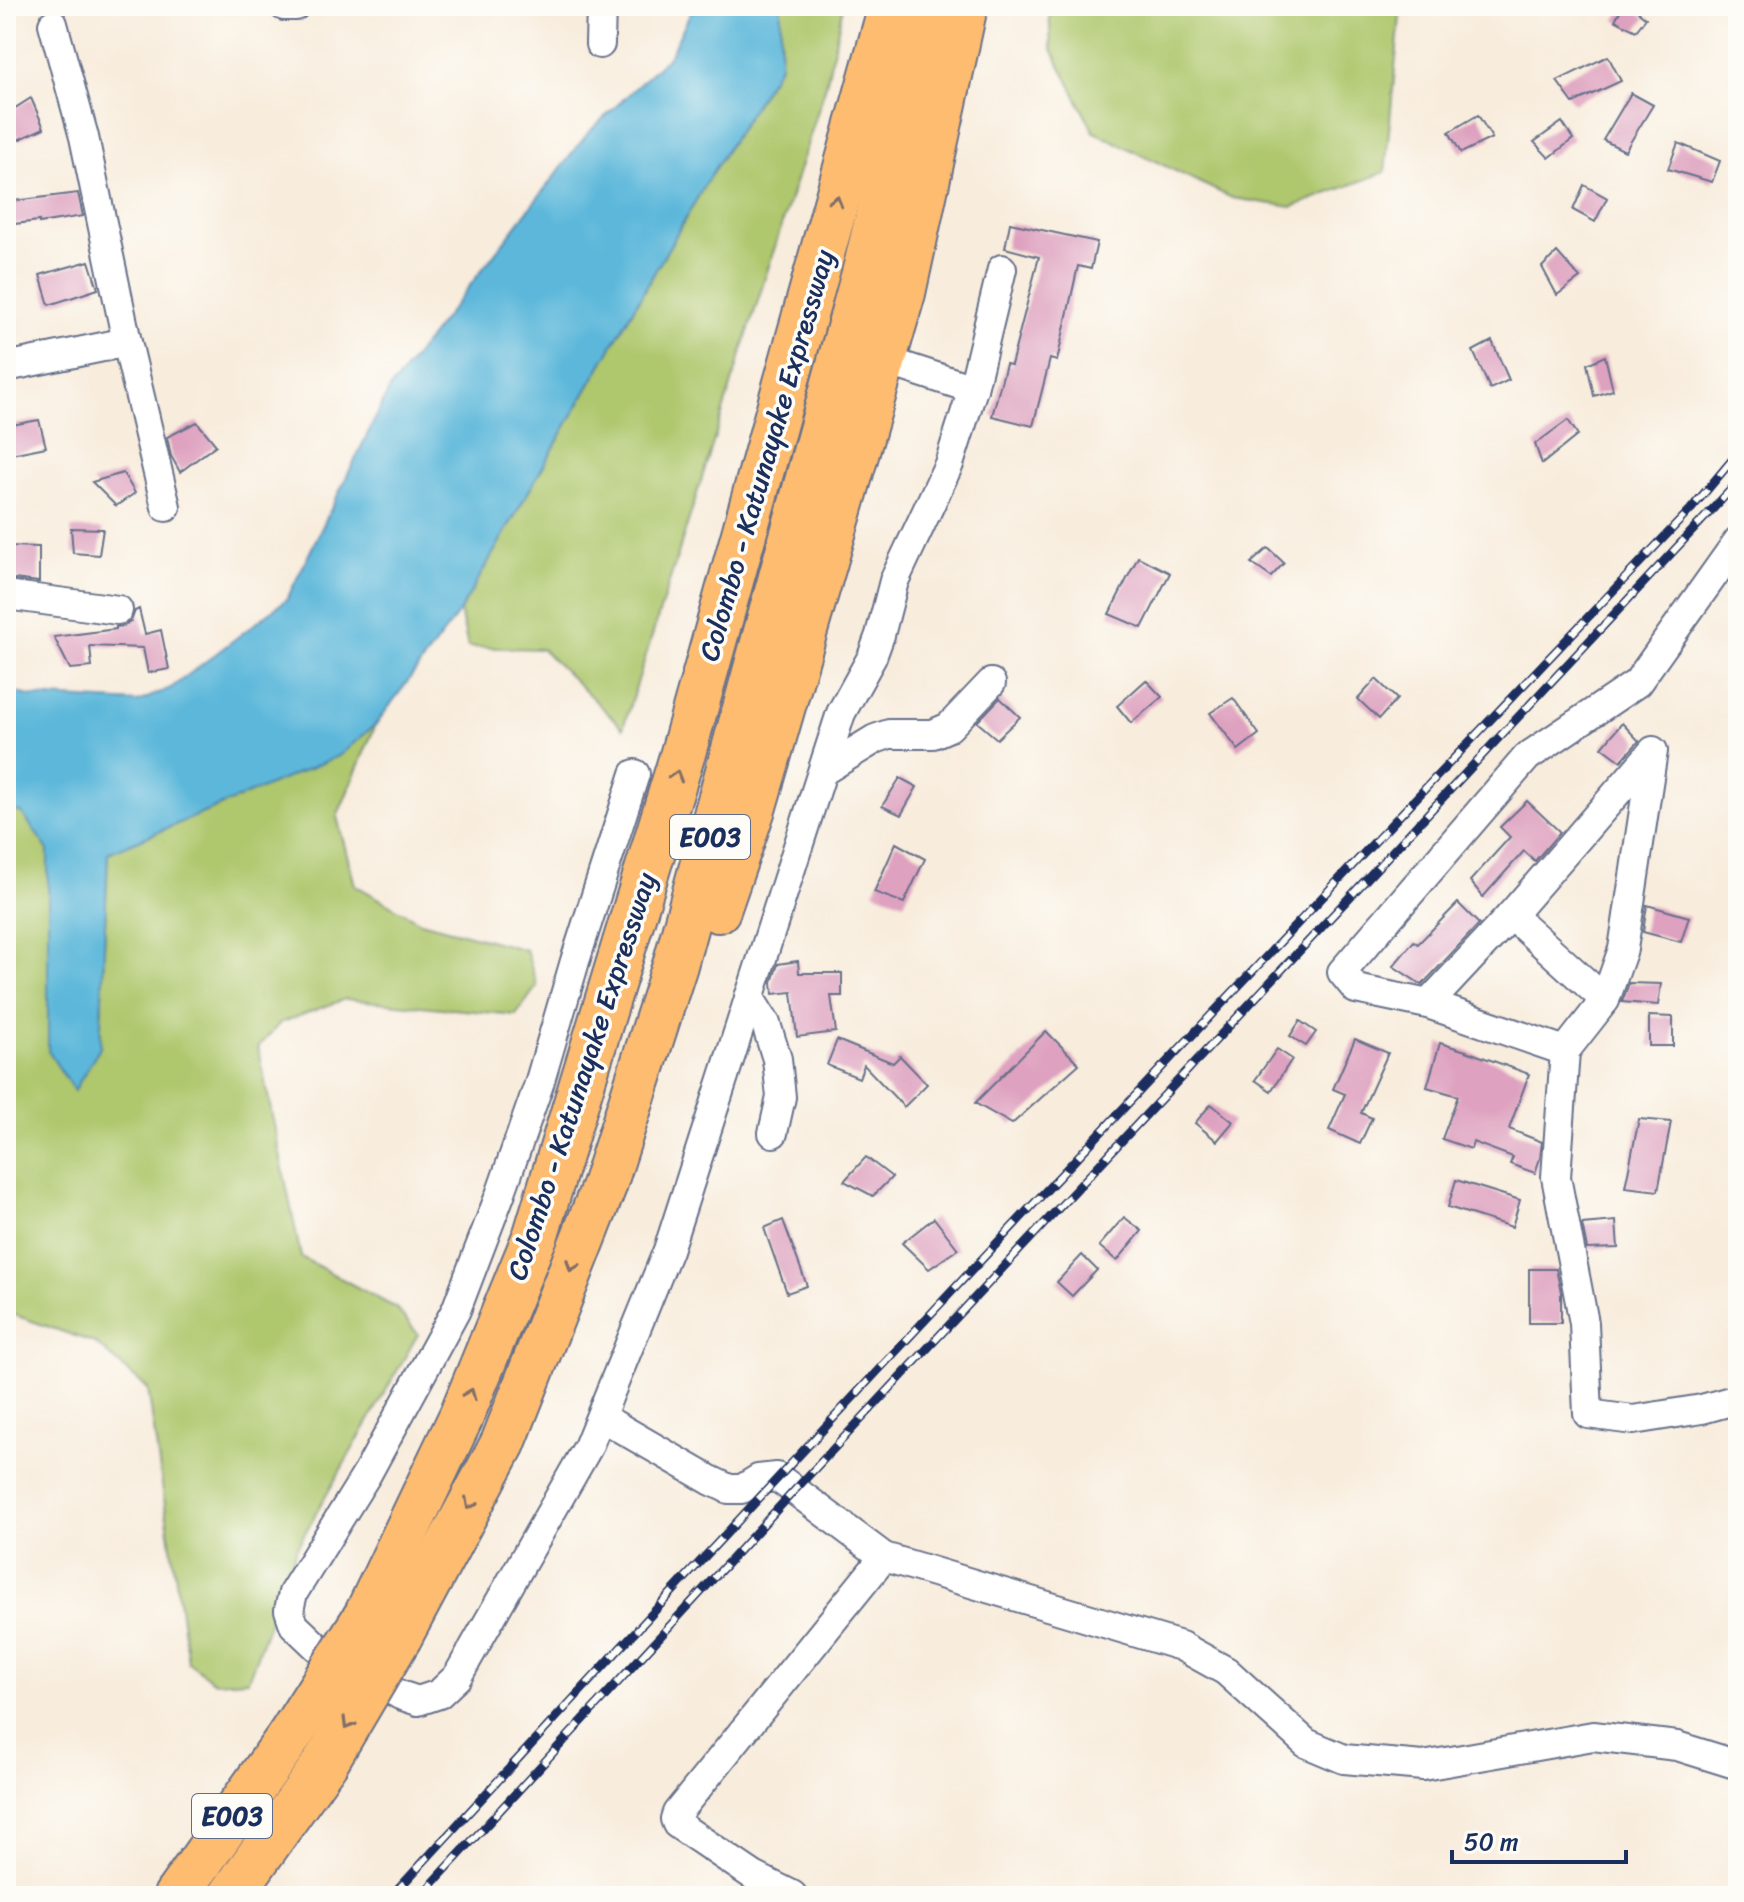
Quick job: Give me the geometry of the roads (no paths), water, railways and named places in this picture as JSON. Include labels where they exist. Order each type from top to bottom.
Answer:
[{"type":"highway","name":"Colombo - Katunayake Expressway","points":[[231,1896],[325,1763],[383,1626],[461,1417],[536,1234],[683,753],[891,6]]},
{"type":"highway","name":"Colombo - Katunayake Expressway","points":[[176,1896],[289,1737],[383,1626],[503,1443],[596,1206],[675,965],[857,297],[929,6]]},
{"type":"highway","points":[[630,1104],[700,915],[792,602],[881,287],[946,6]]},
{"type":"highway","points":[[596,1206],[672,1039],[754,806],[903,293],[965,6]]},
{"type":"highway","points":[[692,983],[767,811],[830,624],[902,366],[984,6]]},
{"type":"street","points":[[284,6],[295,6]]},
{"type":"street","points":[[600,44],[601,6]]},
{"type":"street","points":[[53,24],[84,137],[166,507]]},
{"type":"street","points":[[635,774],[539,1084],[456,1310],[367,1474],[293,1593],[289,1610],[294,1625],[317,1647],[400,1695],[418,1701],[439,1694],[457,1677],[588,1447],[601,1417],[668,1250],[841,713],[872,657],[894,581],[949,464],[973,389],[1002,269]]},
{"type":"street","points":[[6,367],[127,342]]},
{"type":"street","points":[[902,366],[973,389]]},
{"type":"street","points":[[1565,1051],[1428,1004],[1356,989],[1342,972],[1527,757],[1637,683],[1738,541]]},
{"type":"street","points":[[6,595],[118,610]]},
{"type":"street","points":[[823,771],[875,739],[889,734],[933,734],[949,727],[991,683]]},
{"type":"street","points":[[1428,1004],[1511,915],[1653,751],[1623,949],[1605,1000],[1565,1051],[1556,1177],[1584,1323],[1588,1414],[1633,1420],[1702,1409],[1738,1399]]},
{"type":"street","points":[[1511,915],[1605,1000]]},
{"type":"street","points":[[749,997],[766,1024],[777,1059],[781,1097],[773,1133]]},
{"type":"street","points":[[601,1417],[729,1489],[742,1489],[758,1479],[777,1477],[884,1557],[1181,1646],[1226,1671],[1306,1743],[1344,1759],[1423,1766],[1593,1736],[1677,1746],[1737,1762]]},
{"type":"street","points":[[792,1895],[754,1876],[677,1824],[675,1819],[884,1557]]},
{"type":"water","points":[[694,6],[781,6],[780,65],[707,181],[460,611],[376,724],[339,756],[108,853],[100,1047],[74,1091],[48,1051],[48,850],[22,813],[6,808],[6,690],[30,696],[138,702],[171,688],[287,599],[389,390],[588,133],[670,55]]},
{"type":"railway","points":[[392,1896],[1038,1199],[1691,509],[1738,453]]},
{"type":"railway","points":[[421,1896],[794,1491],[1738,482]]}]
